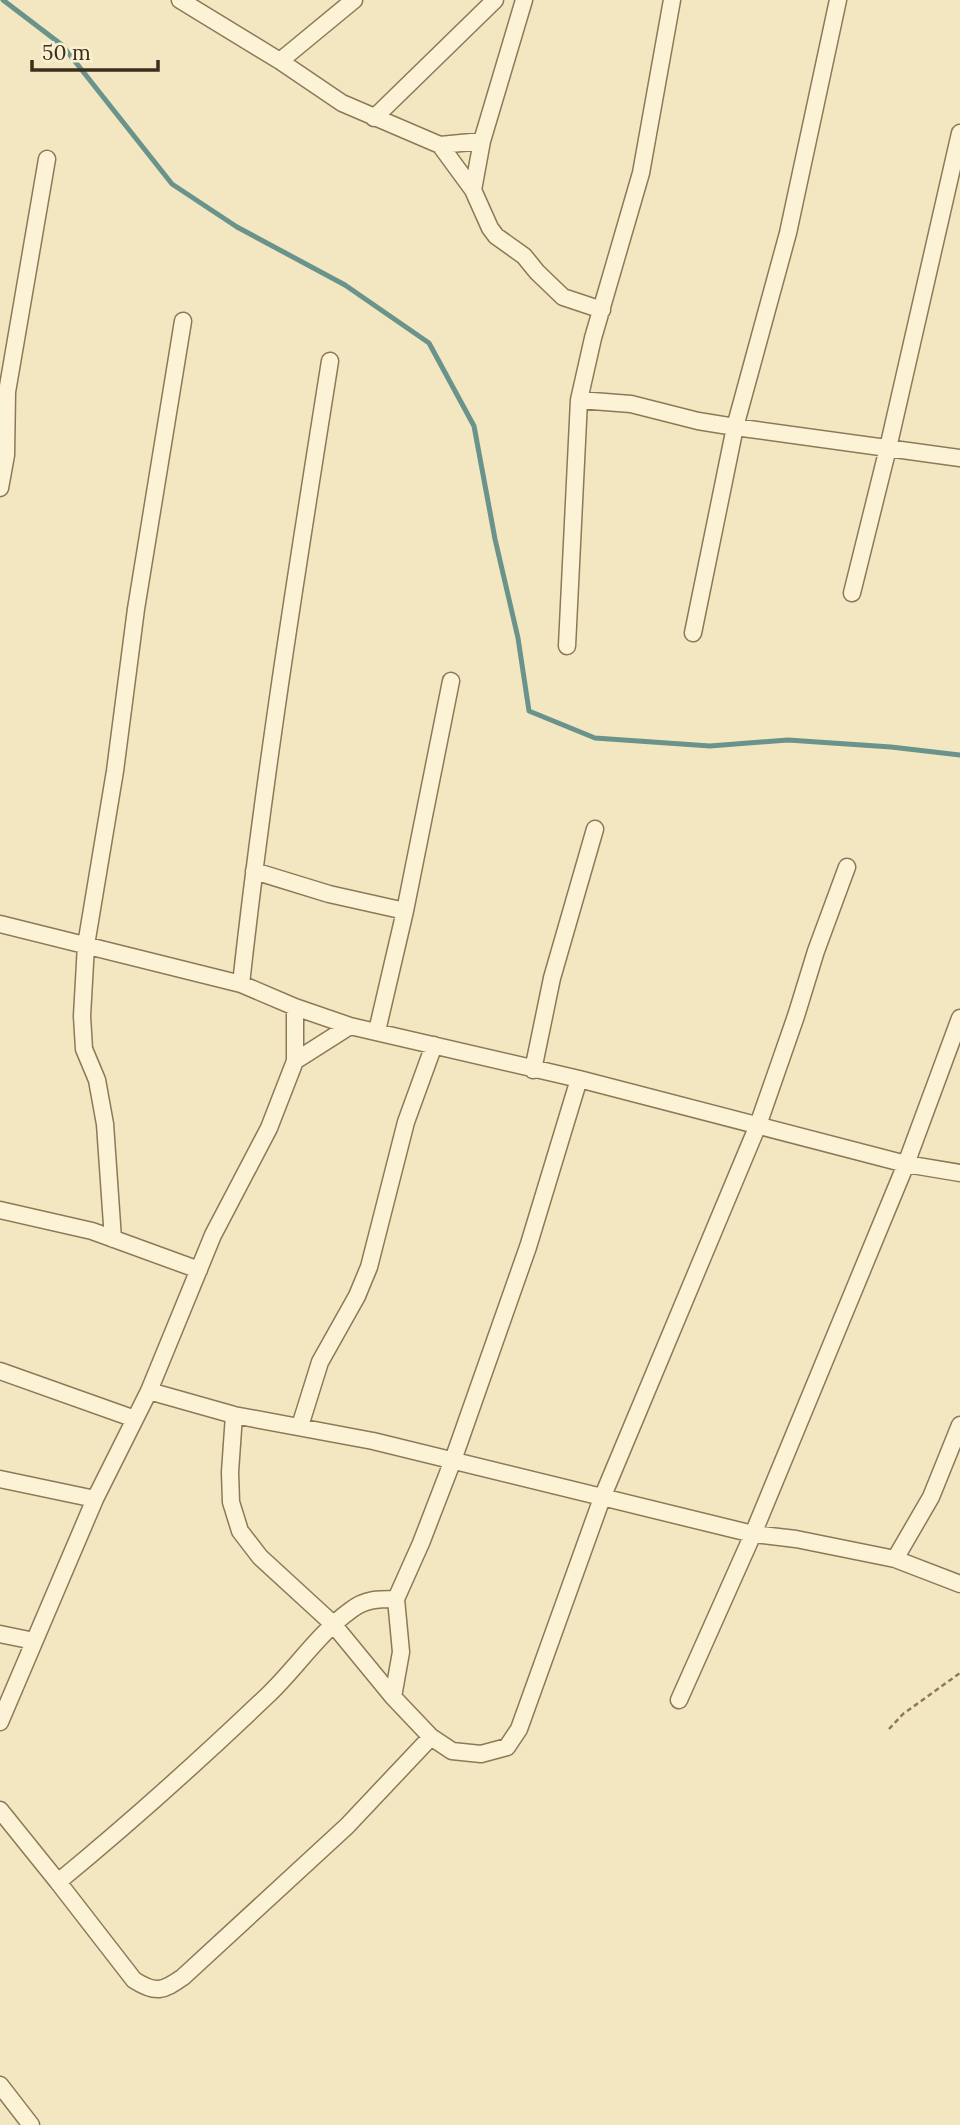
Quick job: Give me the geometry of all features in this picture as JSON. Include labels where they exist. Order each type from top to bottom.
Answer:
[{"type":"street","points":[[180,0],[280,61],[342,103],[374,118],[440,145],[482,141]]},
{"type":"street","points":[[280,61],[354,0]]},
{"type":"street","points":[[374,118],[495,0]]},
{"type":"street","points":[[473,190],[482,141],[524,0]]},
{"type":"street","points":[[567,646],[579,400],[641,173],[672,0]]},
{"type":"street","points":[[693,633],[735,427],[788,233],[838,0]]},
{"type":"street","points":[[852,593],[960,133]]},
{"type":"street","points":[[440,145],[473,190],[496,236],[524,256],[563,297],[602,310]]},
{"type":"street","points":[[0,488],[6,455],[8,391],[47,159]]},
{"type":"street","points":[[113,1239],[105,1124],[97,1080],[84,1049],[82,1016],[86,945],[115,771],[138,595],[183,321]]},
{"type":"street","points":[[241,984],[284,652],[330,362]]},
{"type":"street","points":[[579,400],[631,404],[698,421],[960,458]]},
{"type":"street","points":[[377,1031],[405,911],[451,681]]},
{"type":"street","points":[[533,1070],[552,978],[595,829]]},
{"type":"street","points":[[234,1415],[230,1472],[232,1503],[240,1531],[260,1557],[333,1624],[393,1697],[431,1737],[452,1751],[481,1755],[507,1747],[519,1729],[602,1498],[758,1125],[847,867]]},
{"type":"street","points":[[254,871],[329,894],[405,911]]},
{"type":"street","points":[[0,925],[241,984],[350,1026],[579,1079],[906,1164],[960,1173]]},
{"type":"street","points":[[0,1722],[95,1499],[149,1391],[213,1235],[269,1128],[295,1061],[295,1007]]},
{"type":"street","points":[[679,1700],[753,1534],[906,1164],[960,1018]]},
{"type":"street","points":[[295,1061],[350,1026]]},
{"type":"street","points":[[300,1426],[320,1362],[357,1296],[369,1267],[406,1122],[434,1045]]},
{"type":"street","points":[[393,1697],[401,1652],[396,1599],[453,1460],[528,1247],[579,1079]]},
{"type":"street","points":[[0,1210],[92,1231],[199,1270]]},
{"type":"street","points":[[0,1371],[135,1419]]},
{"type":"street","points":[[149,1391],[234,1415],[300,1426],[453,1460],[753,1534],[796,1539],[895,1559],[960,1584]]},
{"type":"street","points":[[895,1559],[931,1497],[960,1425]]},
{"type":"street","points":[[0,1479],[95,1499]]},
{"type":"street","points":[[58,1882],[191,1769],[273,1690],[333,1624],[353,1608],[373,1599],[396,1599]]},
{"type":"street","points":[[0,1634],[34,1641]]},
{"type":"street","points":[[0,1810],[134,1980],[147,1988],[164,1990],[183,1977],[347,1826],[431,1737]]},
{"type":"street","points":[[0,2085],[31,2125]]},
{"type":"path","points":[[889,1729],[903,1714],[960,1673]]},
{"type":"waterway","points":[[3,0],[62,45],[172,184],[237,227],[345,285],[429,343],[474,426],[495,539],[518,638],[529,711],[595,738],[710,746],[788,740],[960,755]]}]
